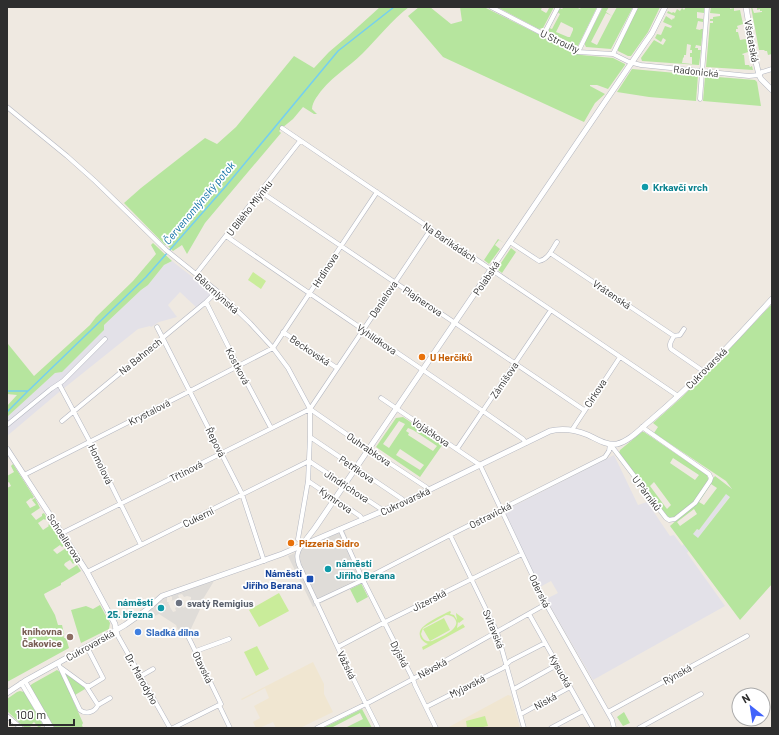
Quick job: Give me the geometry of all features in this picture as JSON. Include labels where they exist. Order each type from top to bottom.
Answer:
[{"type":"street","name":"U Strouhy","points":[[491,7],[578,52],[613,54],[632,62]]},
{"type":"street","points":[[544,34],[558,7]]},
{"type":"street","points":[[578,52],[600,7]]},
{"type":"street","points":[[613,54],[636,7]]},
{"type":"street","name":"Polabská","points":[[301,546],[356,468],[652,33],[665,7]]},
{"type":"street","points":[[700,99],[708,7]]},
{"type":"street","name":"Všetatská","points":[[746,7],[759,75]]},
{"type":"street","name":"Radonická","points":[[632,62],[641,65],[703,72],[749,76],[759,75]]},
{"type":"street","points":[[772,69],[762,72],[759,75],[772,90]]},
{"type":"street","name":"Bělomlýnská","points":[[7,107],[95,181],[166,250],[217,291],[250,323],[273,348],[288,368],[310,409],[308,481],[298,539]]},
{"type":"street","name":"Na Barikádách","points":[[282,128],[678,396]]},
{"type":"street","name":"U Bílého Mlýnku","points":[[196,274],[300,140]]},
{"type":"street","name":"Plajnerova","points":[[261,192],[584,410]]},
{"type":"street","name":"Hrdinova","points":[[273,348],[377,192]]},
{"type":"street","name":"Danielova","points":[[310,409],[431,229]]},
{"type":"street","name":"Vyhlídkova","points":[[226,236],[309,294],[483,411],[523,439],[526,443]]},
{"type":"street","points":[[510,242],[539,261],[543,261],[557,242]]},
{"type":"street","name":"Vrátenská","points":[[550,253],[674,336]]},
{"type":"street","name":"Na Bahnech","points":[[62,421],[206,302],[217,291]]},
{"type":"street","name":"Cukrovarská","points":[[7,693],[23,682],[59,665],[116,630],[162,596],[264,561],[363,520],[404,502],[545,433],[554,430],[572,430],[610,444],[619,443],[626,440],[678,396],[704,371],[772,299]]},
{"type":"street","name":"Kostková","points":[[206,302],[271,428]]},
{"type":"street","name":"Zámišova","points":[[457,450],[551,310]]},
{"type":"street","name":"Řepová","points":[[157,327],[242,494],[264,561]]},
{"type":"street","points":[[684,329],[680,335],[674,336],[670,344],[671,349],[704,371]]},
{"type":"street","name":"Beckovská","points":[[283,332],[337,368]]},
{"type":"street","points":[[7,425],[59,384],[105,339]]},
{"type":"street","name":"Krystalová","points":[[24,475],[273,348]]},
{"type":"street","name":"Církova","points":[[572,430],[620,357]]},
{"type":"street","name":"Homolová","points":[[59,384],[90,442],[141,545]]},
{"type":"street","name":"Vojáčkova","points":[[381,398],[480,465]]},
{"type":"street","name":"Třtinová","points":[[62,534],[310,409]]},
{"type":"street","name":"Ouhrabkova","points":[[310,409],[429,490]]},
{"type":"street","name":"U Párníků","points":[[610,444],[666,518],[669,520],[675,519],[695,503],[710,481],[709,474],[642,427]]},
{"type":"street","name":"Petříkova","points":[[310,437],[402,499],[404,502]]},
{"type":"street","name":"Ostravická","points":[[363,580],[605,457],[609,451],[610,444]]},
{"type":"street","name":"Schoellerova","points":[[7,449],[87,572],[115,624],[116,630]]},
{"type":"street","name":"Jindřichova","points":[[309,461],[384,511]]},
{"type":"street","name":"Cukerní","points":[[87,572],[309,461]]},
{"type":"street","name":"Oderská","points":[[480,465],[500,510],[546,604],[608,712],[614,728]]},
{"type":"street","name":"Kymrova","points":[[308,481],[360,516],[363,520]]},
{"type":"street","points":[[301,546],[297,554],[297,561],[316,602],[363,580],[340,529]]},
{"type":"street","name":"Svitavská","points":[[450,535],[497,632],[524,728]]},
{"type":"street","name":"Jizerská","points":[[338,647],[522,554]]},
{"type":"street","name":"Dyjská","points":[[363,580],[436,728]]},
{"type":"street","name":"Vážská","points":[[316,602],[378,728]]},
{"type":"street","name":"Něvská","points":[[317,728],[413,679],[546,604]]},
{"type":"street","name":"Kysucká","points":[[528,614],[593,728]]},
{"type":"street","name":"Dr. Marodyho","points":[[116,630],[170,728]]},
{"type":"street","name":"Otavská","points":[[185,630],[196,651],[230,728]]},
{"type":"street","name":"Rýnská","points":[[608,712],[747,636]]},
{"type":"street","points":[[196,651],[229,639]]},
{"type":"street","name":"Myjavská","points":[[426,707],[503,668],[510,662],[545,643]]},
{"type":"street","points":[[86,686],[90,686],[103,678],[87,647]]},
{"type":"street","points":[[59,665],[86,686],[98,705]]},
{"type":"street","points":[[59,665],[80,710],[83,712],[87,713],[110,698]]},
{"type":"street","points":[[514,689],[557,665]]},
{"type":"street","points":[[141,676],[153,669]]},
{"type":"street","points":[[23,682],[48,727]]},
{"type":"street","name":"Niská","points":[[521,714],[570,687]]},
{"type":"street","points":[[639,728],[701,694]]},
{"type":"street","points":[[173,728],[220,705]]},
{"type":"street","points":[[551,728],[583,711]]},
{"type":"street","points":[[7,716],[21,728]]},
{"type":"shaded area","points":[[172,261],[213,293],[196,307],[180,292],[168,305],[177,317],[159,322],[151,327],[138,329],[7,436],[7,417],[55,373],[62,372],[104,330],[104,325],[148,285],[164,265]]},
{"type":"shaded area","points":[[614,455],[638,505],[647,502],[670,536],[674,535],[682,546],[697,529],[699,530],[731,487],[734,491],[687,553],[725,606],[593,680],[546,599],[558,593],[551,581],[540,587],[504,511]]},
{"type":"shaded area","name":"náměstí Jiřího Berana","points":[[344,530],[367,581],[313,607],[288,556]]},
{"type":"shaded area","name":"náměstí 25. března","points":[[214,581],[203,599],[202,605],[189,633],[180,635],[176,625],[159,614],[155,616],[155,614],[148,613],[155,605],[166,597]],"holes":[[[182,594],[184,597],[191,597],[189,601],[190,604],[183,608],[182,605],[175,608],[176,611],[173,612],[168,603],[169,602],[167,602],[167,597],[172,597],[171,601],[179,598],[178,595]]]},
{"type":"shaded area","points":[[313,662],[324,684],[324,694],[333,712],[300,728],[276,728],[273,722],[256,728],[253,722],[260,718],[254,706],[269,698],[265,688],[242,700],[241,699]]},
{"type":"shaded area","points":[[508,695],[511,696],[520,728],[447,728]]},
{"type":"green space","points":[[380,7],[409,7],[391,23],[363,53],[326,85],[315,100],[312,108],[317,114],[314,114],[303,107],[293,119],[279,131],[281,133],[205,223],[187,254],[182,245],[173,251],[165,245],[124,203],[205,138],[217,144],[236,127],[294,56],[314,68],[329,52]]},
{"type":"green space","points":[[419,7],[430,7],[451,24],[462,21],[460,7],[484,7],[564,47],[570,52],[581,55],[613,58],[625,65],[608,89],[597,85],[590,85],[605,94],[595,103],[584,122],[443,57],[408,16]]},
{"type":"green space","points":[[497,7],[542,7],[541,10],[546,13],[549,8],[547,7],[554,7],[543,28],[539,29]]},
{"type":"green space","points":[[564,7],[576,7],[580,9],[581,7],[597,7],[578,46],[549,32],[549,28],[552,29],[560,14],[557,12],[559,8],[562,9]],"holes":[[[561,22],[573,28],[570,37],[556,32]]]},
{"type":"green space","points":[[603,7],[609,7],[606,12],[612,16],[617,7],[633,7],[611,49],[586,47],[585,42]],"holes":[[[606,13],[612,16],[597,45],[591,42]]]},
{"type":"green space","points":[[638,7],[660,7],[648,32],[631,56],[628,56],[618,51],[618,48]]},
{"type":"green space","points":[[686,7],[704,7],[704,13],[697,12],[697,18],[703,19],[703,22],[698,21],[696,29],[703,29],[701,46],[696,45],[695,48],[701,50],[699,65],[642,61],[641,58],[654,40],[663,45],[666,40],[663,38],[661,42],[655,38],[657,34],[661,35],[665,26],[671,28],[672,26],[663,22],[666,16],[672,20],[673,18],[674,19],[675,16],[667,13],[668,11],[675,13],[677,9],[680,11],[682,8],[684,10]],"holes":[[[687,44],[691,45],[690,50],[692,50],[692,53],[690,53],[690,57],[692,57],[692,64],[682,63],[684,55],[686,55]]]},
{"type":"green space","points":[[711,7],[730,7],[730,9],[734,8],[734,11],[740,10],[743,24],[737,26],[738,29],[736,29],[736,32],[738,32],[740,40],[746,39],[748,52],[742,54],[744,55],[745,65],[749,65],[750,67],[752,66],[753,70],[706,67],[710,23],[713,23],[710,19],[720,16],[720,14],[710,13]]},
{"type":"green space","points":[[751,7],[754,13],[762,12],[760,9],[757,10],[757,7],[772,7],[772,54],[768,55],[767,51],[759,50]]},
{"type":"green space","points":[[632,69],[698,75],[696,101],[649,97],[617,92]]},
{"type":"green space","points":[[705,76],[755,80],[757,82],[761,106],[703,101]]},
{"type":"green space","points":[[498,239],[504,243],[499,240],[495,245],[500,249],[489,264],[484,260]]},
{"type":"green space","points":[[153,243],[172,261],[164,265],[148,285],[104,325],[104,330],[62,372],[55,373],[7,417],[7,406],[17,395],[7,394],[8,344],[34,376],[90,325],[96,317],[133,281],[156,254],[151,245]]},
{"type":"green space","points":[[511,248],[516,252],[502,273],[497,269]]},
{"type":"green space","points":[[253,272],[266,281],[261,289],[248,280]]},
{"type":"green space","points":[[772,304],[772,584],[740,620],[670,526],[696,503],[715,476],[732,489],[726,481],[654,433],[658,427],[653,423],[680,399]],"holes":[[[711,484],[717,488],[704,505],[699,502]],[[726,494],[730,497],[698,538],[693,534],[697,529],[699,530]],[[694,509],[697,514],[680,526],[677,522]]]},
{"type":"green space","points":[[403,417],[443,444],[420,477],[376,447],[396,418]],"holes":[[[399,421],[405,424],[389,448],[383,444]],[[408,428],[413,430],[437,446],[433,451],[408,435],[409,433],[406,431]],[[400,449],[424,465],[420,470],[396,455]]]},
{"type":"green space","points":[[644,432],[707,475],[708,481],[694,501],[674,519],[670,520],[619,453],[620,450]],"holes":[[[673,458],[699,475],[695,480],[670,463]],[[654,482],[671,505],[667,509],[650,486]]]},
{"type":"green space","points":[[13,464],[34,497],[26,502],[30,508],[36,505],[32,500],[35,498],[40,508],[31,514],[36,520],[44,513],[47,518],[38,523],[43,530],[51,523],[65,545],[62,547],[60,545],[53,550],[57,554],[66,548],[75,562],[73,564],[70,560],[64,565],[69,570],[77,565],[81,571],[61,583],[61,585],[44,594],[55,615],[58,625],[62,625],[64,638],[66,638],[69,648],[7,682],[7,488],[11,486],[9,482],[7,483],[7,476],[14,472],[11,466]]},
{"type":"green space","points":[[361,583],[368,597],[357,603],[350,589]]},
{"type":"green space","points":[[279,593],[289,611],[259,627],[249,610]]},
{"type":"green space","points":[[100,605],[110,623],[109,629],[81,643],[71,610],[86,606],[93,609]]},
{"type":"green space","points":[[450,611],[450,614],[454,615],[457,620],[456,613],[464,619],[459,623],[458,622],[457,628],[463,624],[465,627],[423,650],[422,647],[428,644],[421,639],[420,631],[422,628]],"holes":[[[446,615],[452,616],[455,619],[456,623],[453,630],[432,641],[426,641],[421,634],[423,628]]]},
{"type":"green space","points":[[444,618],[450,630],[430,641],[423,629]]},
{"type":"green space","points":[[257,646],[269,669],[256,676],[244,652]]},
{"type":"green space","points":[[57,670],[61,673],[83,723],[83,728],[54,728],[30,686]]},
{"type":"green space","points":[[66,673],[85,689],[75,695],[65,674]]},
{"type":"green space","points":[[20,691],[24,692],[42,723],[40,728],[37,728],[38,727],[34,722],[30,726],[32,728],[25,728],[7,711],[7,699]]},
{"type":"green space","points":[[362,709],[372,728],[345,728],[363,719],[360,713],[331,728],[323,728]]},
{"type":"green space","points":[[624,712],[630,723],[623,726],[617,717]]},
{"type":"green space","points":[[485,716],[488,726],[467,728],[466,721]]},
{"type":"waterway","name":"Červenomlýnský potok","points":[[7,391],[28,391],[146,277],[226,186],[338,51],[394,7]]},
{"type":"waterway","points":[[7,412],[27,392]]},
{"type":"place","name":"Krkavčí vrch","points":[[645,187]]},
{"type":"place","name":"U Herčíků","points":[[422,357]]},
{"type":"place","name":"Pizzeria Sidro","points":[[291,543]]},
{"type":"place","name":"náměstí Jiřího Berana","points":[[328,569]]},
{"type":"place","name":"Náměstí Jiřího Berana","points":[[310,579]]},
{"type":"place","name":"svatý Remigius","points":[[179,603]]},
{"type":"place","name":"náměstí 25. března","points":[[161,608]]},
{"type":"place","name":"Sladká dílna","points":[[138,632]]},
{"type":"place","name":"knihovna Čakovice","points":[[70,637]]}]
